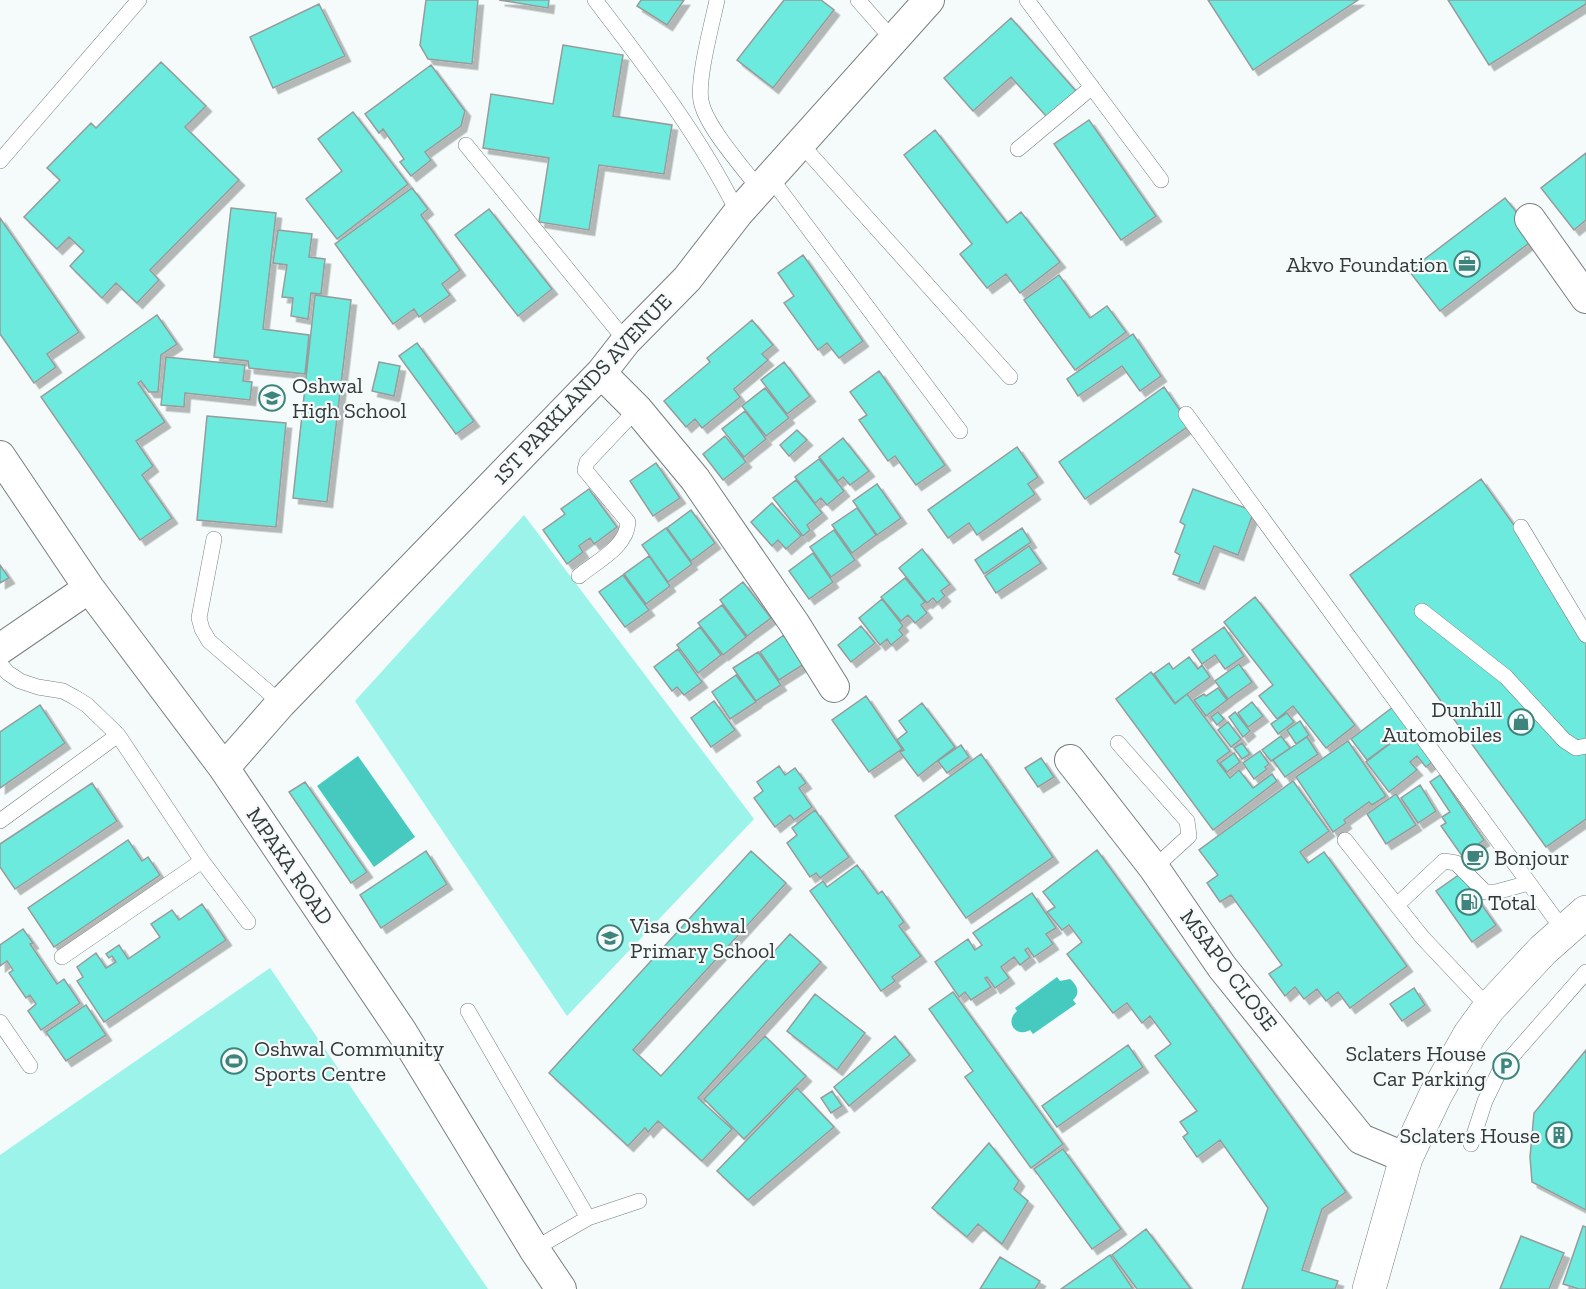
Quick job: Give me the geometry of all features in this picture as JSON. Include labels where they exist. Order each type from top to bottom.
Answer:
[{"type":"main road","points":[[1369,1289],[1406,1158],[1436,1094],[1470,1034],[1489,1008],[1543,950],[1575,921]]},
{"type":"street","name":"1ST PARKLANDS AVENUE","points":[[224,768],[281,704],[600,373],[626,341],[687,279],[738,213],[929,0]]},
{"type":"street","points":[[1530,219],[1586,298]]},
{"type":"street","points":[[600,373],[637,409],[695,479],[794,623],[834,687]]},
{"type":"street","name":"MPAKA ROAD","points":[[0,456],[89,588],[224,768],[402,1032],[534,1249],[561,1289]]},
{"type":"street","points":[[0,649],[89,588]]},
{"type":"street","name":"MSAPO CLOSE","points":[[1070,760],[1154,868],[1222,967],[1361,1139],[1406,1158]]},
{"type":"lane","points":[[0,161],[139,0]]},
{"type":"lane","points":[[595,0],[660,85],[693,134],[719,174],[738,213]]},
{"type":"lane","points":[[717,0],[701,82],[701,99],[711,125],[765,183],[960,431]]},
{"type":"lane","points":[[858,0],[893,40]]},
{"type":"lane","points":[[1027,0],[1161,180]]},
{"type":"lane","points":[[1018,149],[1092,87]]},
{"type":"lane","points":[[800,143],[1010,377]]},
{"type":"lane","points":[[466,145],[626,341]]},
{"type":"lane","points":[[579,576],[621,542],[627,532],[628,522],[585,470],[587,462],[637,409]]},
{"type":"lane","points":[[1186,414],[1529,884],[1575,921]]},
{"type":"lane","points":[[1521,527],[1586,635]]},
{"type":"lane","points":[[214,539],[199,618],[202,629],[209,641],[281,704]]},
{"type":"lane","points":[[1422,611],[1506,677],[1564,740],[1576,748],[1586,747]]},
{"type":"lane","points":[[0,664],[20,681],[63,691],[74,697],[87,705],[118,735],[202,861],[248,922]]},
{"type":"lane","points":[[0,820],[118,735]]},
{"type":"lane","points":[[1118,743],[1187,821],[1189,836],[1154,868]]},
{"type":"lane","points":[[1345,840],[1422,937],[1489,1008]]},
{"type":"lane","points":[[62,957],[202,861]]},
{"type":"lane","points":[[1397,905],[1444,861],[1456,863],[1485,892],[1496,892],[1529,884]]},
{"type":"lane","points":[[1470,1144],[1485,1101],[1500,1070],[1586,972]]},
{"type":"lane","points":[[468,1011],[588,1218]]},
{"type":"lane","points":[[0,1022],[30,1066]]},
{"type":"lane","points":[[534,1249],[588,1218],[639,1201]]},
{"type":"shaded area","points":[[524,515],[754,819],[567,1016],[355,701]]},
{"type":"shaded area","points":[[358,756],[415,837],[374,867],[317,786]]},
{"type":"shaded area","name":"Oshwal Community Sports Centre","points":[[270,968],[488,1289],[0,1289],[0,1155]]},
{"type":"shaded area","points":[[1057,977],[1060,981],[1070,979],[1075,984],[1077,992],[1073,1000],[1076,1004],[1033,1034],[1030,1030],[1020,1032],[1013,1028],[1013,1015],[1017,1011],[1015,1008]]},
{"type":"building","points":[[426,0],[478,0],[472,64],[428,59],[420,45]]},
{"type":"building","points":[[499,0],[549,0],[548,8]]},
{"type":"building","points":[[641,0],[684,0],[667,25],[637,6]]},
{"type":"building","points":[[784,0],[821,0],[834,10],[773,88],[737,60]]},
{"type":"building","points":[[1208,0],[1358,0],[1253,70]]},
{"type":"building","points":[[1448,0],[1586,0],[1586,4],[1489,65]]},
{"type":"building","points":[[319,4],[345,56],[273,88],[250,37]]},
{"type":"building","points":[[1011,18],[1076,91],[1047,117],[1011,77],[973,111],[944,78]]},
{"type":"building","points":[[563,45],[623,55],[613,116],[672,125],[664,174],[599,165],[589,230],[539,222],[549,158],[483,148],[491,94],[553,104]]},
{"type":"building","points":[[161,62],[206,106],[185,127],[239,180],[150,270],[159,280],[137,303],[116,283],[102,298],[70,266],[84,251],[69,237],[57,249],[24,217],[60,180],[47,168],[91,123],[96,128]]},
{"type":"building","points":[[431,65],[465,111],[461,126],[425,152],[431,160],[411,176],[400,162],[404,159],[383,129],[379,133],[365,114]]},
{"type":"building","points":[[353,112],[408,184],[337,239],[306,199],[342,171],[318,139]]},
{"type":"building","points":[[1089,120],[1156,216],[1121,240],[1054,144]]},
{"type":"building","points":[[935,130],[1007,223],[1021,212],[1060,262],[1020,293],[1006,274],[987,288],[960,254],[972,244],[904,155]]},
{"type":"building","points":[[1586,153],[1586,220],[1574,230],[1541,188]]},
{"type":"building","points":[[412,188],[428,209],[421,215],[460,270],[442,284],[450,295],[419,317],[414,309],[393,324],[335,244]]},
{"type":"building","points":[[1505,198],[1537,237],[1440,311],[1409,271]]},
{"type":"building","points":[[231,208],[276,213],[263,329],[309,335],[305,374],[249,368],[248,361],[214,357]]},
{"type":"building","points":[[489,209],[552,289],[518,316],[455,235]]},
{"type":"building","points":[[0,218],[79,332],[47,354],[56,367],[34,383],[0,334]]},
{"type":"building","points":[[278,230],[312,234],[309,257],[325,259],[321,294],[311,293],[308,319],[291,316],[293,298],[282,297],[287,265],[273,263]]},
{"type":"building","points":[[803,255],[863,341],[839,358],[827,343],[818,350],[784,303],[794,296],[778,273]]},
{"type":"building","points":[[1059,275],[1090,318],[1107,306],[1126,332],[1075,370],[1024,300]]},
{"type":"building","points":[[315,295],[351,300],[327,502],[293,498]]},
{"type":"building","points":[[157,315],[177,344],[161,355],[158,392],[149,392],[141,381],[138,383],[165,422],[136,441],[153,466],[142,475],[172,518],[140,540],[41,397]]},
{"type":"building","points":[[752,320],[773,345],[762,354],[768,360],[734,389],[740,397],[702,428],[695,419],[686,427],[664,401],[710,362],[707,358]]},
{"type":"building","points":[[1133,334],[1161,376],[1140,391],[1122,366],[1078,396],[1067,379]]},
{"type":"building","points":[[417,343],[474,421],[456,434],[399,356]]},
{"type":"building","points":[[166,357],[245,365],[243,381],[252,382],[250,400],[185,393],[184,407],[161,405]]},
{"type":"building","points":[[379,362],[400,366],[394,396],[372,391]]},
{"type":"building","points":[[784,362],[810,396],[787,414],[761,380]]},
{"type":"building","points":[[879,371],[945,465],[916,485],[895,456],[888,461],[859,420],[867,415],[850,392]]},
{"type":"building","points":[[1164,387],[1190,425],[1085,499],[1059,462]]},
{"type":"building","points":[[765,388],[789,418],[766,436],[742,406]]},
{"type":"building","points":[[745,411],[766,439],[744,457],[722,429]]},
{"type":"building","points":[[207,416],[286,423],[276,527],[197,520]]},
{"type":"building","points":[[797,430],[807,440],[789,456],[780,445]]},
{"type":"building","points":[[725,436],[746,462],[723,480],[703,454]]},
{"type":"building","points":[[843,438],[869,471],[850,485],[843,477],[838,481],[819,457]]},
{"type":"building","points":[[1017,447],[1038,477],[1028,484],[1035,494],[977,535],[969,523],[948,538],[928,510]]},
{"type":"building","points":[[819,459],[844,491],[827,505],[821,498],[815,503],[795,477]]},
{"type":"building","points":[[656,463],[680,498],[653,516],[630,481]]},
{"type":"building","name":"Dunhill Automobiles","points":[[1481,479],[1586,626],[1586,819],[1546,847],[1350,575]]},
{"type":"building","points":[[796,480],[822,513],[807,525],[810,530],[803,536],[773,498]]},
{"type":"building","points":[[877,484],[901,518],[877,535],[853,501]]},
{"type":"building","points":[[589,489],[617,527],[594,544],[590,538],[579,546],[583,552],[567,564],[543,530],[565,514],[561,509]]},
{"type":"building","points":[[1193,489],[1254,511],[1238,555],[1214,546],[1199,584],[1173,574],[1180,555],[1175,552],[1185,525],[1180,522]]},
{"type":"building","points":[[772,503],[801,536],[786,549],[778,540],[772,546],[751,522]]},
{"type":"building","points":[[857,508],[876,535],[852,553],[832,525]]},
{"type":"building","points":[[691,510],[715,543],[691,561],[667,528]]},
{"type":"building","points":[[666,528],[692,564],[668,582],[642,545]]},
{"type":"building","points":[[1022,528],[1031,542],[984,574],[975,560]]},
{"type":"building","points":[[834,530],[855,560],[831,577],[810,547]]},
{"type":"building","points":[[1029,546],[1041,563],[996,593],[985,576]]},
{"type":"building","points":[[922,549],[950,584],[941,591],[945,596],[937,603],[933,598],[927,603],[899,568]]},
{"type":"building","points":[[813,553],[833,582],[809,599],[789,571]]},
{"type":"building","points":[[649,556],[670,586],[646,604],[624,574]]},
{"type":"building","points":[[0,565],[9,578],[0,583]]},
{"type":"building","points":[[623,575],[649,610],[625,627],[599,592]]},
{"type":"building","points":[[905,578],[925,602],[921,605],[927,613],[915,623],[908,615],[901,621],[881,597]]},
{"type":"building","points":[[743,582],[771,618],[747,636],[720,600]]},
{"type":"building","points":[[1255,597],[1355,725],[1326,748],[1293,706],[1277,719],[1259,696],[1273,685],[1224,622]]},
{"type":"building","points":[[882,599],[903,626],[899,630],[903,635],[891,645],[887,639],[880,645],[859,618]]},
{"type":"building","points":[[722,605],[746,637],[723,655],[698,623]]},
{"type":"building","points":[[861,626],[875,643],[851,662],[838,645]]},
{"type":"building","points":[[700,627],[721,655],[698,673],[677,645]]},
{"type":"building","points":[[1224,627],[1244,656],[1225,669],[1215,655],[1202,664],[1192,650]]},
{"type":"building","points":[[784,635],[804,664],[779,680],[760,652]]},
{"type":"building","points":[[678,649],[702,682],[684,695],[677,687],[672,691],[654,667]]},
{"type":"building","points":[[758,652],[781,685],[756,701],[733,668]]},
{"type":"building","points":[[1189,657],[1198,669],[1202,665],[1210,677],[1175,703],[1154,674],[1169,663],[1173,669]]},
{"type":"building","points":[[1239,664],[1252,682],[1228,699],[1215,681]]},
{"type":"building","points":[[1151,672],[1175,704],[1187,694],[1230,751],[1217,761],[1230,778],[1239,770],[1253,788],[1272,774],[1277,781],[1213,830],[1116,699]]},
{"type":"building","points":[[736,675],[756,702],[730,719],[712,692]]},
{"type":"building","points":[[1218,688],[1227,700],[1206,716],[1194,700]]},
{"type":"building","points":[[866,696],[902,749],[869,772],[832,720]]},
{"type":"building","points":[[714,701],[735,730],[711,747],[691,718]]},
{"type":"building","points":[[1252,702],[1263,716],[1248,727],[1238,713]]},
{"type":"building","points":[[922,703],[955,747],[918,776],[900,752],[904,750],[897,740],[907,732],[899,721]]},
{"type":"building","points":[[40,705],[65,743],[0,788],[0,732]]},
{"type":"building","points":[[1393,707],[1409,729],[1367,760],[1351,739]]},
{"type":"building","points":[[1218,712],[1224,719],[1217,725],[1211,717]]},
{"type":"building","points":[[1235,712],[1250,731],[1243,737],[1229,717]]},
{"type":"building","points":[[1287,713],[1294,722],[1278,734],[1271,724]]},
{"type":"building","points":[[1300,721],[1309,735],[1296,744],[1287,730]]},
{"type":"building","points":[[1228,722],[1241,739],[1231,747],[1218,730]]},
{"type":"building","points":[[1408,730],[1432,762],[1426,767],[1417,756],[1410,762],[1417,770],[1389,792],[1366,762]]},
{"type":"building","points":[[1281,736],[1290,748],[1271,761],[1262,750]]},
{"type":"building","points":[[1307,737],[1318,754],[1285,777],[1273,760]]},
{"type":"building","points":[[1348,741],[1386,796],[1372,805],[1369,802],[1344,820],[1346,823],[1333,832],[1296,777]]},
{"type":"building","points":[[1242,743],[1250,754],[1242,759],[1234,748]]},
{"type":"building","points":[[961,745],[969,757],[947,773],[938,761]]},
{"type":"building","points":[[1260,751],[1269,764],[1265,767],[1267,769],[1254,779],[1243,763]]},
{"type":"building","points":[[1234,753],[1240,762],[1227,772],[1220,763]]},
{"type":"building","points":[[981,754],[1053,857],[966,918],[895,816]]},
{"type":"building","points":[[1041,758],[1054,777],[1038,787],[1025,768]]},
{"type":"building","points":[[779,766],[785,775],[795,768],[806,783],[799,788],[812,807],[794,820],[790,815],[775,827],[754,798],[763,791],[757,782]]},
{"type":"building","points":[[1440,775],[1484,840],[1477,845],[1482,852],[1467,863],[1441,826],[1446,823],[1442,817],[1450,812],[1430,782]]},
{"type":"building","points":[[1293,781],[1329,831],[1300,852],[1308,863],[1324,852],[1407,966],[1350,1008],[1338,992],[1326,1001],[1317,989],[1304,999],[1295,987],[1285,996],[1269,974],[1282,965],[1231,895],[1220,902],[1207,883],[1218,875],[1199,850]]},
{"type":"building","points":[[305,782],[367,872],[351,883],[289,792]]},
{"type":"building","points":[[92,783],[117,821],[15,889],[0,867],[0,844]]},
{"type":"building","points":[[1420,785],[1436,811],[1418,823],[1401,798]]},
{"type":"building","points":[[1396,794],[1416,825],[1386,844],[1367,814]]},
{"type":"building","points":[[815,810],[849,857],[820,878],[816,873],[810,877],[787,843],[797,835],[792,828]]},
{"type":"building","points":[[128,840],[142,861],[148,857],[160,875],[54,947],[28,908]]},
{"type":"building","points":[[1097,850],[1346,1192],[1322,1209],[1302,1270],[1338,1281],[1335,1289],[1242,1289],[1268,1208],[1220,1140],[1197,1157],[1183,1137],[1188,1133],[1180,1122],[1197,1111],[1155,1056],[1171,1044],[1150,1016],[1142,1023],[1127,1003],[1113,1013],[1067,954],[1082,942],[1069,925],[1062,930],[1047,912],[1055,907],[1043,892]]},
{"type":"building","points":[[426,851],[447,884],[381,928],[360,895]]},
{"type":"building","points":[[751,851],[786,883],[633,1050],[661,1076],[790,934],[821,962],[698,1098],[732,1129],[702,1161],[658,1121],[648,1132],[645,1128],[628,1146],[549,1073]]},
{"type":"building","points":[[857,865],[878,894],[882,891],[904,922],[899,926],[921,956],[892,977],[895,981],[881,991],[810,891],[823,881],[827,887]]},
{"type":"building","points":[[1460,874],[1496,925],[1472,942],[1436,891]]},
{"type":"building","points":[[1032,893],[1056,928],[1046,934],[1053,944],[1034,957],[1028,948],[1025,950],[1030,957],[1020,965],[1014,957],[1001,967],[1009,978],[995,988],[987,977],[985,978],[991,987],[971,1000],[965,992],[959,997],[935,962],[968,939],[975,950],[982,945],[973,933]]},
{"type":"building","points":[[202,904],[226,940],[104,1022],[77,981],[83,977],[77,967],[96,953],[106,968],[116,962],[112,956],[109,958],[106,954],[119,945],[128,959],[160,937],[151,924],[172,910],[179,920]]},
{"type":"building","points":[[23,929],[33,943],[30,944],[57,984],[64,979],[80,1003],[41,1030],[28,1011],[36,1004],[30,995],[26,998],[9,973],[13,970],[7,961],[0,966],[0,945]]},
{"type":"building","points":[[1414,988],[1425,1005],[1402,1021],[1390,1004]]},
{"type":"building","points":[[953,992],[1063,1144],[1031,1168],[965,1077],[973,1071],[929,1009]]},
{"type":"building","points":[[815,994],[865,1033],[837,1070],[787,1031]]},
{"type":"building","points":[[86,1005],[106,1035],[66,1061],[46,1032]]},
{"type":"building","points":[[765,1036],[806,1076],[744,1139],[704,1099]]},
{"type":"building","points":[[895,1036],[910,1055],[849,1106],[834,1087]]},
{"type":"building","points":[[1128,1045],[1143,1067],[1057,1127],[1042,1106]]},
{"type":"building","name":"Sclaters House","points":[[1586,1050],[1586,1210],[1532,1182],[1530,1157],[1534,1113]]},
{"type":"building","points":[[797,1088],[834,1127],[748,1200],[717,1171]]},
{"type":"building","points":[[832,1091],[842,1106],[831,1113],[821,1098]]},
{"type":"building","points":[[989,1143],[1019,1181],[1014,1189],[1028,1201],[1002,1244],[978,1224],[967,1237],[932,1208]]},
{"type":"building","points":[[1063,1149],[1121,1229],[1092,1249],[1034,1169]]},
{"type":"building","points":[[1583,1226],[1586,1227],[1586,1289],[1579,1289],[1563,1284]]},
{"type":"building","points":[[1146,1229],[1191,1289],[1137,1289],[1112,1255]]},
{"type":"building","points":[[1521,1236],[1564,1253],[1549,1289],[1500,1289]]},
{"type":"building","points":[[1110,1255],[1133,1289],[1061,1289]]},
{"type":"building","points":[[1000,1257],[1040,1281],[1035,1289],[980,1289]]},
{"type":"place","name":"Akvo Foundation","points":[[1467,264]]},
{"type":"place","name":"Oshwal High School","points":[[272,398]]},
{"type":"place","name":"Dunhill Automobiles","points":[[1521,722]]},
{"type":"place","name":"Bonjour","points":[[1475,857]]},
{"type":"place","name":"Total","points":[[1469,902]]},
{"type":"place","name":"Visa Oshwal Primary School","points":[[610,938]]},
{"type":"place","name":"Oshwal Community Sports Centre","points":[[234,1061]]},
{"type":"place","name":"Sclaters House Car Parking","points":[[1506,1066]]},
{"type":"place","name":"Sclaters House","points":[[1559,1135]]}]
